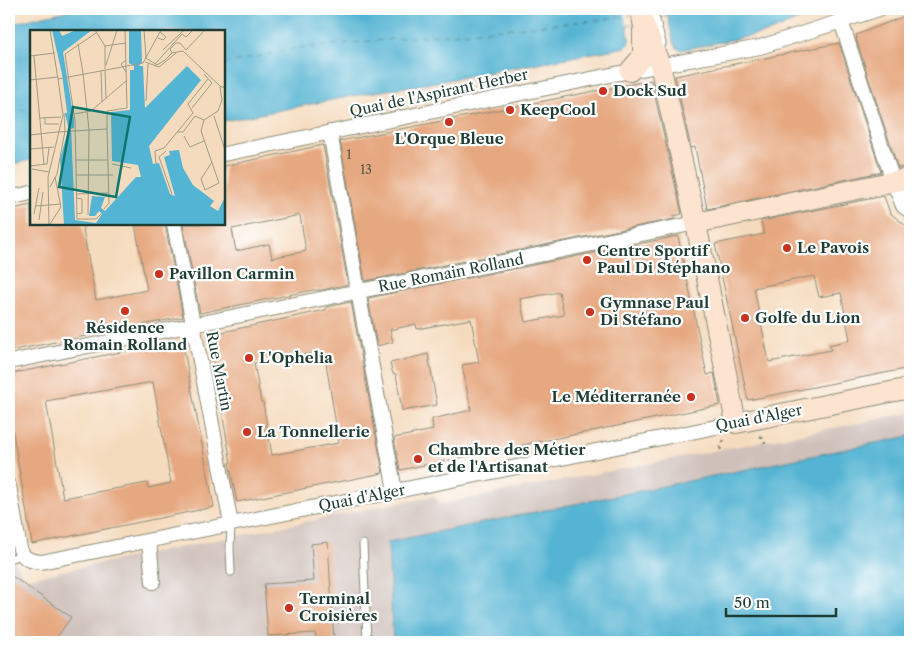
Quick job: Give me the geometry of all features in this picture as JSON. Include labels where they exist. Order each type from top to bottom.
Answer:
[{"type":"main road","points":[[648,14],[696,223],[731,430]]},
{"type":"main road","points":[[630,71],[642,56],[648,14]]},
{"type":"main road","name":"Rue Romain Rolland","points":[[696,223],[901,180]]},
{"type":"main road","name":"Quai d'Alger","points":[[731,430],[910,388]]},
{"type":"street","name":"Quai de l'Aspirant Herber","points":[[225,154],[630,71],[659,62],[760,47],[879,9]]},
{"type":"street","points":[[842,21],[901,180],[903,206],[910,211]]},
{"type":"street","points":[[330,132],[395,491]]},
{"type":"street","points":[[9,198],[30,193]]},
{"type":"street","name":"Rue Romain Rolland","points":[[9,362],[696,223]]},
{"type":"street","name":"Rue Martin","points":[[174,225],[231,524]]},
{"type":"street","name":"Quai d'Alger","points":[[15,557],[41,562],[395,491],[731,430]]},
{"type":"street","points":[[9,486],[20,549],[15,557]]},
{"type":"street","points":[[149,541],[154,582]]},
{"type":"lane","points":[[231,524],[231,572]]},
{"type":"lane","points":[[363,544],[367,642]]},
{"type":"path","points":[[721,450],[720,447],[731,430]]},
{"type":"shaded area","points":[[910,413],[910,436],[388,542],[393,642],[9,642],[9,545],[24,579],[433,496],[441,504]]},
{"type":"water","points":[[75,9],[824,9],[770,32],[682,50],[677,48],[673,41],[668,16],[627,25],[629,40],[626,47],[225,121],[225,30],[30,30],[30,160],[9,165],[9,24]]},
{"type":"water","points":[[910,436],[910,642],[393,642],[388,542]]},
{"type":"pier","points":[[623,9],[664,9],[666,16],[627,25]]},
{"type":"building","points":[[910,14],[910,166],[898,168],[856,35]]},
{"type":"building","points":[[839,43],[881,172],[707,209],[695,147],[691,148],[675,76]]},
{"type":"building","points":[[651,80],[682,214],[674,216],[674,219],[365,281],[340,141]]},
{"type":"building","points":[[323,145],[348,284],[200,313],[183,225],[225,225],[225,166]],"holes":[[[300,215],[306,251],[272,258],[269,244],[236,251],[232,229]]]},
{"type":"building","points":[[884,196],[890,213],[910,229],[910,368],[748,400],[715,244],[764,234],[761,221]],"holes":[[[814,276],[819,297],[841,293],[850,340],[829,345],[831,350],[769,362],[754,288]]]},
{"type":"building","points":[[30,205],[30,225],[82,225],[96,300],[147,290],[135,225],[165,225],[183,317],[9,351],[9,210]]},
{"type":"building","points":[[678,236],[707,375],[714,373],[720,405],[400,470],[394,438],[433,430],[432,419],[471,410],[462,365],[479,362],[471,319],[417,329],[416,324],[390,330],[393,342],[377,346],[368,298]],"holes":[[[559,292],[564,315],[525,322],[520,299]]]},
{"type":"building","points":[[351,302],[383,473],[237,502],[208,335],[326,310],[326,307]],"holes":[[[324,351],[339,443],[272,455],[254,363]]]},
{"type":"building","points":[[182,340],[214,507],[32,544],[9,410],[9,374]],"holes":[[[153,382],[171,483],[148,488],[147,483],[63,498],[46,401]]]},
{"type":"building","points":[[428,354],[437,405],[402,411],[396,374],[393,374],[390,363]]},
{"type":"building","name":"Terminal Croisières","points":[[328,542],[334,642],[316,642],[315,633],[268,636],[264,584],[314,581],[311,544]]},
{"type":"building","points":[[9,574],[71,617],[54,642],[9,642]]},
{"type":"ferry route","points":[[656,12],[677,9]]},
{"type":"ferry route","points":[[225,64],[297,48],[589,21],[632,15]]},
{"type":"ferry route","points":[[9,113],[30,108]]},
{"type":"place","name":"Dock Sud","points":[[603,91]]},
{"type":"place","name":"KeepCool","points":[[510,110]]},
{"type":"place","name":"L'Orque Bleue","points":[[449,122]]},
{"type":"place","name":"Le Pavois","points":[[787,248]]},
{"type":"place","name":"Centre Sportif Paul Di Stéphano","points":[[587,260]]},
{"type":"place","name":"Pavillon Carmin","points":[[159,274]]},
{"type":"place","name":"Résidence Romain Rolland","points":[[125,311]]},
{"type":"place","name":"Gymnase Paul Di Stéfano","points":[[590,312]]},
{"type":"place","name":"Golfe du Lion","points":[[745,318]]},
{"type":"place","name":"L'Ophelia","points":[[249,358]]},
{"type":"place","name":"Le Méditerranée","points":[[691,397]]},
{"type":"place","name":"La Tonnellerie","points":[[247,432]]},
{"type":"place","name":"Chambre des Métier et de l'Artisanat","points":[[418,459]]},
{"type":"place","name":"Terminal Croisières","points":[[289,608]]}]
